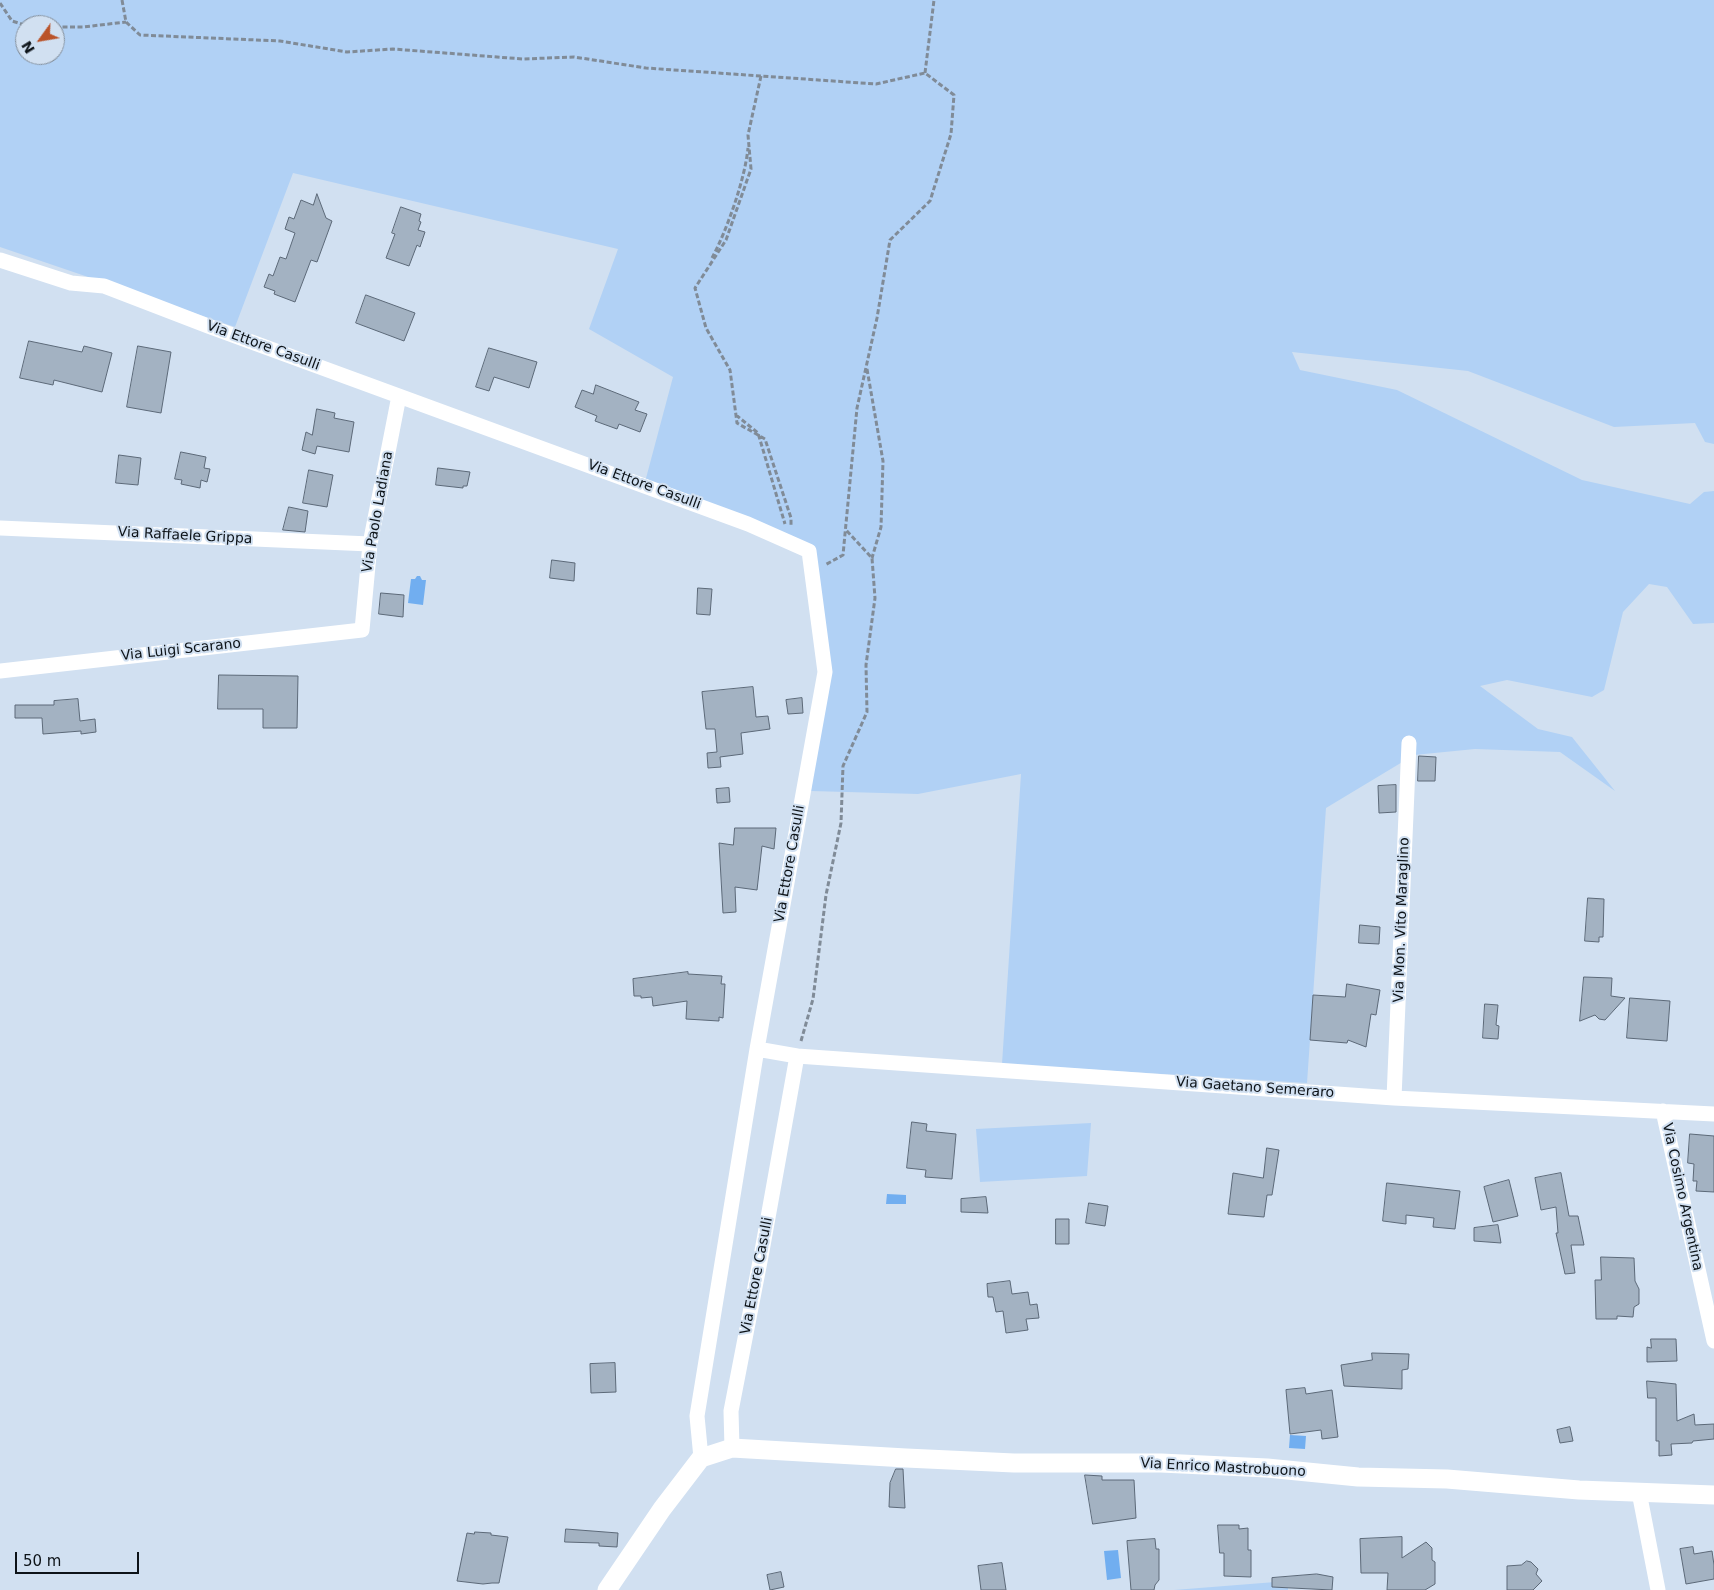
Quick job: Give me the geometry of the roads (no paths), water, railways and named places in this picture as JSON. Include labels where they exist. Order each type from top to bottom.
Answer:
[{"type":"street","name":"Via Ettore Casulli","points":[[0,260],[71,283],[104,286],[748,524],[809,551],[825,672],[757,1049],[697,1416],[701,1458]]},
{"type":"street","name":"Via Paolo Ladiana","points":[[362,630],[370,544],[399,396]]},
{"type":"street","name":"Via Raffaele Grippa","points":[[0,528],[370,544]]},
{"type":"street","name":"Via Luigi Scarano","points":[[0,671],[362,630]]},
{"type":"street","name":"Via Mon. Vito Maraglino","points":[[1394,1098],[1409,743]]},
{"type":"street","points":[[757,1049],[797,1056]]},
{"type":"street","name":"Via Ettore Casulli","points":[[732,1448],[731,1411],[797,1056]]},
{"type":"street","name":"Via Gaetano Semeraro","points":[[797,1056],[1394,1098],[1714,1114]]},
{"type":"street","name":"Via Cosimo Argentina","points":[[1663,1111],[1714,1342]]},
{"type":"street","points":[[607,1590],[662,1509],[701,1458],[732,1448]]},
{"type":"street","name":"Via Enrico Mastrobuono","points":[[732,1448],[1014,1463],[1161,1462],[1267,1468],[1358,1477],[1447,1479],[1579,1490],[1714,1495]]},
{"type":"street","points":[[1639,1492],[1658,1590]]},
{"type":"water","points":[[417,576],[420,576],[422,580],[426,580],[423,605],[408,603],[411,579],[415,579]]},
{"type":"water","points":[[887,1194],[906,1195],[906,1204],[886,1204]]},
{"type":"water","points":[[1290,1435],[1306,1436],[1305,1449],[1289,1448]]},
{"type":"water","points":[[1118,1550],[1121,1578],[1107,1580],[1104,1551]]}]
